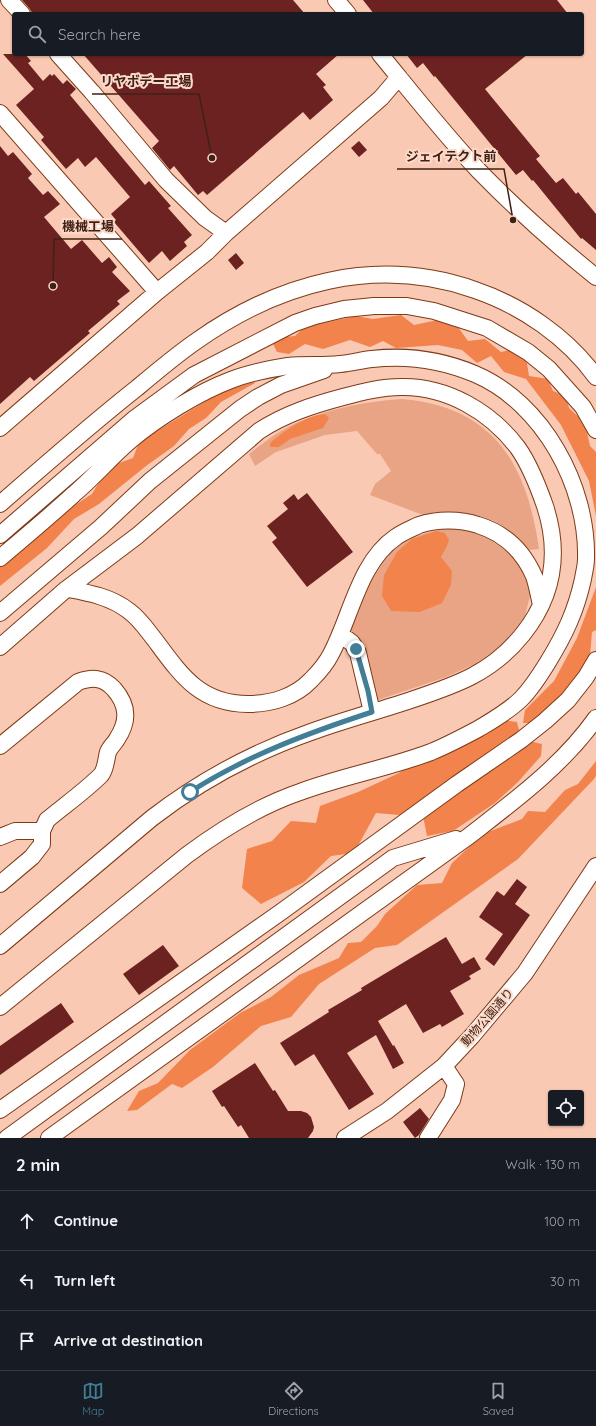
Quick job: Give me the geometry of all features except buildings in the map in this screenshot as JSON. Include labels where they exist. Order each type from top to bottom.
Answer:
[{"type":"street","points":[[9,0],[20,12]]},
{"type":"street","points":[[336,0],[346,12]]},
{"type":"street","points":[[60,56],[166,180],[205,218],[226,233]]},
{"type":"street","points":[[382,56],[478,170],[541,232],[596,277]]},
{"type":"street","points":[[0,428],[157,292],[207,252],[226,233],[381,98],[399,77]]},
{"type":"street","points":[[0,113],[157,292]]},
{"type":"street","points":[[0,504],[105,413],[196,342],[239,315],[264,302],[311,285],[330,280],[367,275],[407,275],[461,285],[487,294],[512,306],[545,326],[590,368],[596,378]]},
{"type":"street","points":[[105,413],[194,375],[295,323],[315,316],[344,309],[374,306],[407,306],[434,311],[487,328],[523,349],[549,369],[582,408],[596,430]]},
{"type":"street","points":[[0,558],[76,492],[144,429],[187,402],[230,380],[244,375],[289,366],[341,364],[373,359],[406,358],[430,360],[476,374],[496,385],[514,398],[536,419],[554,445],[568,474],[578,500],[584,527],[586,562],[581,588],[572,618],[560,642],[537,680],[522,698],[504,713],[486,725],[434,751],[296,793],[243,818],[212,836],[186,854],[0,1007]]},
{"type":"street","points":[[0,614],[101,527],[150,481],[240,409],[258,397],[281,386],[341,364]]},
{"type":"street","points":[[0,535],[134,419],[194,375]]},
{"type":"street","points":[[0,648],[68,589],[137,536],[248,440],[271,424],[301,409],[365,391],[403,387],[434,391],[450,396],[467,404],[486,416],[497,425],[519,449],[531,470],[542,496],[551,528],[553,545],[551,574],[542,605],[529,626],[512,648],[501,658],[467,680],[310,732],[276,746],[215,776],[178,799],[152,818],[0,946]]},
{"type":"street","points":[[68,589],[96,594],[111,599],[129,611],[143,624],[177,670],[188,682],[201,691],[214,698],[232,703],[249,704],[285,698],[300,690],[310,681],[323,667],[332,654],[363,579],[372,562],[395,537],[426,523],[454,520],[472,523],[490,529],[503,536],[515,546],[525,560],[534,577],[542,605]]},
{"type":"street","points":[[340,634],[352,643],[358,653],[372,712]]},
{"type":"street","points":[[0,1110],[281,912],[520,740],[545,721],[568,700],[586,677],[596,660]]},
{"type":"street","points":[[0,746],[78,682],[87,679],[95,678],[102,680],[113,688],[120,698],[124,708],[126,718],[124,728],[109,751],[103,773],[47,820],[42,831],[42,844],[32,857],[0,884]]},
{"type":"street","points":[[49,1138],[469,836],[526,791],[549,770],[572,747],[596,718]]},
{"type":"street","points":[[0,837],[15,831],[42,831]]},
{"type":"street","points":[[8,1138],[393,858],[469,836]]},
{"type":"street","name":"動物公園通り","points":[[345,1138],[387,1111],[444,1066],[472,1036],[525,973],[596,866]]},
{"type":"street","points":[[428,1138],[452,1100],[456,1084],[444,1066]]},
{"type":"shaded area","points":[[401,315],[414,325],[438,320],[458,327],[468,341],[485,339],[501,352],[514,349],[526,357],[529,376],[548,379],[553,391],[566,396],[569,408],[585,423],[590,446],[596,452],[596,516],[589,481],[561,425],[526,379],[504,372],[491,356],[477,363],[462,350],[438,345],[396,348],[383,341],[370,347],[350,340],[323,349],[305,344],[289,354],[277,352],[273,344],[284,337],[295,336],[304,327],[356,316],[373,319]]},
{"type":"shaded area","points":[[251,379],[255,383],[221,402],[206,418],[189,429],[174,446],[146,466],[99,504],[74,519],[47,548],[0,586],[0,566],[50,521],[92,494],[108,467],[133,458],[139,442],[219,393]]},
{"type":"shaded area","points":[[402,399],[434,404],[461,414],[483,428],[500,445],[515,466],[525,491],[533,518],[539,549],[529,550],[506,528],[494,521],[480,516],[456,512],[437,512],[423,515],[370,495],[375,484],[391,471],[380,454],[377,454],[357,431],[325,435],[276,452],[255,466],[249,454],[284,430],[309,418],[348,406]]},
{"type":"shaded area","points":[[325,414],[329,418],[323,428],[290,439],[279,447],[270,447],[270,443],[296,424],[317,415]]},
{"type":"shaded area","points":[[454,528],[487,537],[504,549],[518,563],[523,570],[531,592],[525,616],[519,626],[500,647],[475,664],[446,677],[378,700],[368,664],[348,635],[365,595],[383,562],[395,549],[411,539],[430,532]]},
{"type":"shaded area","points":[[436,531],[445,533],[449,540],[441,557],[452,571],[451,585],[442,603],[420,612],[391,611],[382,596],[384,575],[397,552],[412,539]]},
{"type":"shaded area","points":[[596,587],[596,630],[592,632],[590,656],[568,695],[534,723],[523,723],[525,710],[554,681],[577,638]]},
{"type":"shaded area","points":[[503,720],[517,722],[520,732],[525,738],[532,742],[542,744],[541,756],[518,782],[495,803],[453,831],[427,836],[423,816],[442,788],[399,815],[376,813],[354,853],[331,856],[304,882],[261,904],[242,888],[247,849],[272,841],[291,821],[316,823],[320,806],[358,792],[399,773],[440,744]]},
{"type":"shaded area","points":[[596,761],[596,776],[594,779],[518,859],[397,945],[375,948],[319,984],[291,1017],[261,1026],[213,1067],[182,1088],[172,1084],[137,1110],[127,1111],[139,1091],[158,1083],[190,1050],[240,1013],[271,997],[299,975],[339,958],[348,943],[361,942],[377,926],[385,914],[417,885],[442,883],[452,863],[483,834],[522,819],[528,811],[545,812],[565,790],[578,784]]},
{"type":"place","name":"リヤボデー工場","points":[[212,158]]},
{"type":"place","name":"ジェイテクト前","points":[[513,220]]},
{"type":"place","name":"機械工場","points":[[53,286]]},
{"type":"route","points":[[190,792],[244,760],[310,732],[372,712],[368,691],[356,649]]}]
